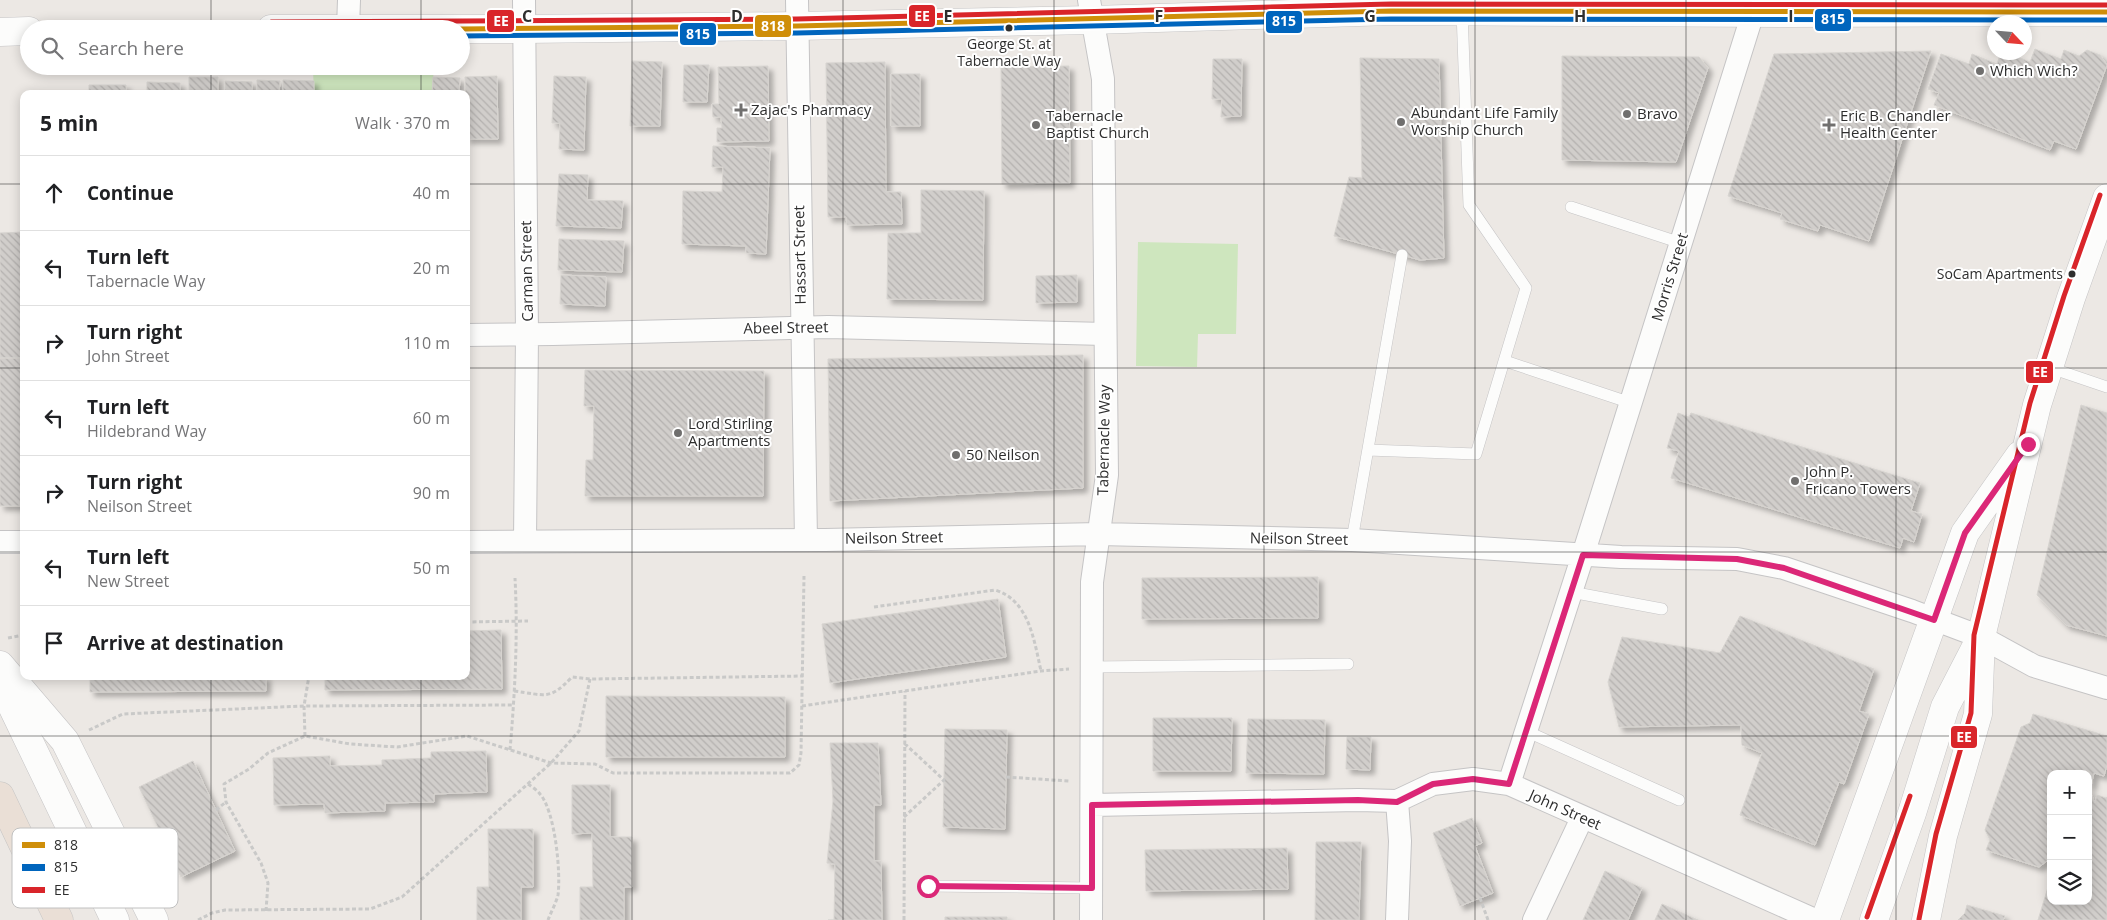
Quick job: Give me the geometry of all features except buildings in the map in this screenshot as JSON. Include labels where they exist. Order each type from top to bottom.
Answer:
[{"type":"highway","points":[[0,796],[15,828]]},
{"type":"highway","points":[[53,908],[59,920]]},
{"type":"street","points":[[348,20],[349,0]]},
{"type":"street","name":"Carman Street","points":[[524,0],[527,335],[525,541]]},
{"type":"street","points":[[470,29],[524,29],[797,13],[1391,5],[1462,11],[1644,6],[1755,6],[2107,12]]},
{"type":"street","name":"Morris Street","points":[[1509,784],[1583,555],[1755,6]]},
{"type":"street","name":"Tabernacle Way","points":[[1090,10],[1103,79],[1107,475],[1092,582],[1091,920]]},
{"type":"street","name":"Hassart Street","points":[[797,13],[806,540]]},
{"type":"street","points":[[0,32],[20,31]]},
{"type":"street","points":[[1926,920],[1943,836],[1978,714],[1981,637],[2028,444],[2048,368],[2107,198]]},
{"type":"street","name":"Abeel Street","points":[[470,334],[527,335],[828,327],[1105,334]]},
{"type":"street","points":[[1825,920],[1965,533],[2028,444]]},
{"type":"street","name":"Neilson Street","points":[[470,542],[806,540],[1099,534],[1352,540],[1583,555],[1737,559],[1784,568],[1934,620],[1981,637],[2034,666],[2107,688]]},
{"type":"street","points":[[0,542],[20,542]]},
{"type":"street","points":[[1874,920],[1912,813],[1945,707],[1981,637]]},
{"type":"street","points":[[0,665],[66,741],[109,828]]},
{"type":"street","points":[[0,681],[71,828]]},
{"type":"street","name":"John Street","points":[[1092,794],[1397,802],[1433,784],[1473,779],[1509,784],[1815,920]]},
{"type":"street","points":[[1397,802],[1400,841],[1397,920]]},
{"type":"street","points":[[1534,920],[1582,818]]},
{"type":"street","points":[[1907,920],[1943,836]]},
{"type":"street","points":[[109,908],[115,920]]},
{"type":"street","points":[[148,908],[154,920]]},
{"type":"lane","points":[[1368,450],[1476,454],[1526,288],[1469,206],[1462,11]]},
{"type":"lane","points":[[1571,207],[1681,243]]},
{"type":"lane","points":[[1352,540],[1402,255]]},
{"type":"lane","points":[[1505,361],[1631,403]]},
{"type":"lane","points":[[2048,368],[2107,387]]},
{"type":"lane","points":[[1571,592],[1662,609]]},
{"type":"lane","points":[[1092,666],[1348,664]]},
{"type":"lane","points":[[1526,731],[1679,800]]},
{"type":"lane","points":[[928,886],[1092,888]]},
{"type":"path","points":[[266,911],[268,883],[262,863],[226,802],[224,784],[249,768],[268,752],[305,736],[350,744],[397,747],[467,736],[551,763],[595,764],[613,773],[790,773],[799,765],[800,759],[804,576]]},
{"type":"path","points":[[510,750],[514,705],[517,621],[515,578]]},
{"type":"path","points":[[874,607],[995,590],[1008,594],[1018,605],[1032,631],[1041,670]]},
{"type":"path","points":[[470,622],[528,621]]},
{"type":"path","points":[[0,640],[20,636]]},
{"type":"path","points":[[802,706],[1041,670],[1092,666]]},
{"type":"path","points":[[514,691],[550,695],[560,689],[572,677],[590,679],[802,676]]},
{"type":"path","points":[[198,920],[212,913],[225,910],[370,909],[402,897],[551,763],[579,731],[590,679]]},
{"type":"path","points":[[305,736],[304,706],[309,680]]},
{"type":"path","points":[[904,920],[905,691]]},
{"type":"path","points":[[66,741],[122,714],[304,706],[514,705]]},
{"type":"path","points":[[904,742],[944,780],[904,817]]},
{"type":"path","points":[[1006,777],[1092,794]]},
{"type":"path","points":[[528,784],[540,794],[548,808],[556,849],[559,874],[558,897],[548,920]]},
{"type":"path","points":[[216,810],[226,802]]},
{"type":"path","points":[[1480,898],[1488,920]]},
{"type":"green space","points":[[313,75],[433,75],[432,90],[314,90]]},
{"type":"green space","points":[[1138,242],[1238,244],[1236,334],[1198,334],[1197,367],[1136,366]]},
{"type":"transit line","name":"EE","points":[[470,21],[797,19],[1391,4],[2107,5]]},
{"type":"transit line","name":"818","points":[[470,29],[797,26],[1391,11],[2107,12]]},
{"type":"transit line","name":"815","points":[[470,36],[797,33],[1391,19],[2107,20]]},
{"type":"transit line","name":"EE","points":[[1919,919],[1936,834],[1971,713],[1974,635],[2030,403],[2064,296],[2100,195]]},
{"type":"transit line","name":"EE","points":[[1867,917],[1910,796]]},
{"type":"place","name":"George St. at Tabernacle Way","points":[[1009,28]]},
{"type":"place","name":"Which Wich?","points":[[1980,71]]},
{"type":"place","name":"Zajac's Pharmacy","points":[[741,110]]},
{"type":"place","name":"Bravo","points":[[1627,114]]},
{"type":"place","name":"Abundant Life Family Worship Church","points":[[1401,122]]},
{"type":"place","name":"Tabernacle Baptist Church","points":[[1036,125]]},
{"type":"place","name":"Eric B. Chandler Health Center","points":[[1829,125]]},
{"type":"place","name":"SoCam Apartments","points":[[2072,274]]},
{"type":"place","name":"Lord Stirling Apartments","points":[[678,433]]},
{"type":"place","name":"50 Neilson","points":[[956,455]]},
{"type":"place","name":"John P. Fricano Towers","points":[[1795,481]]},
{"type":"route","points":[[928,886],[1092,888],[1092,805],[1358,800],[1397,802],[1433,784],[1473,779],[1509,784],[1583,555],[1737,559],[1784,568],[1934,620],[1965,533],[2028,444]]}]
